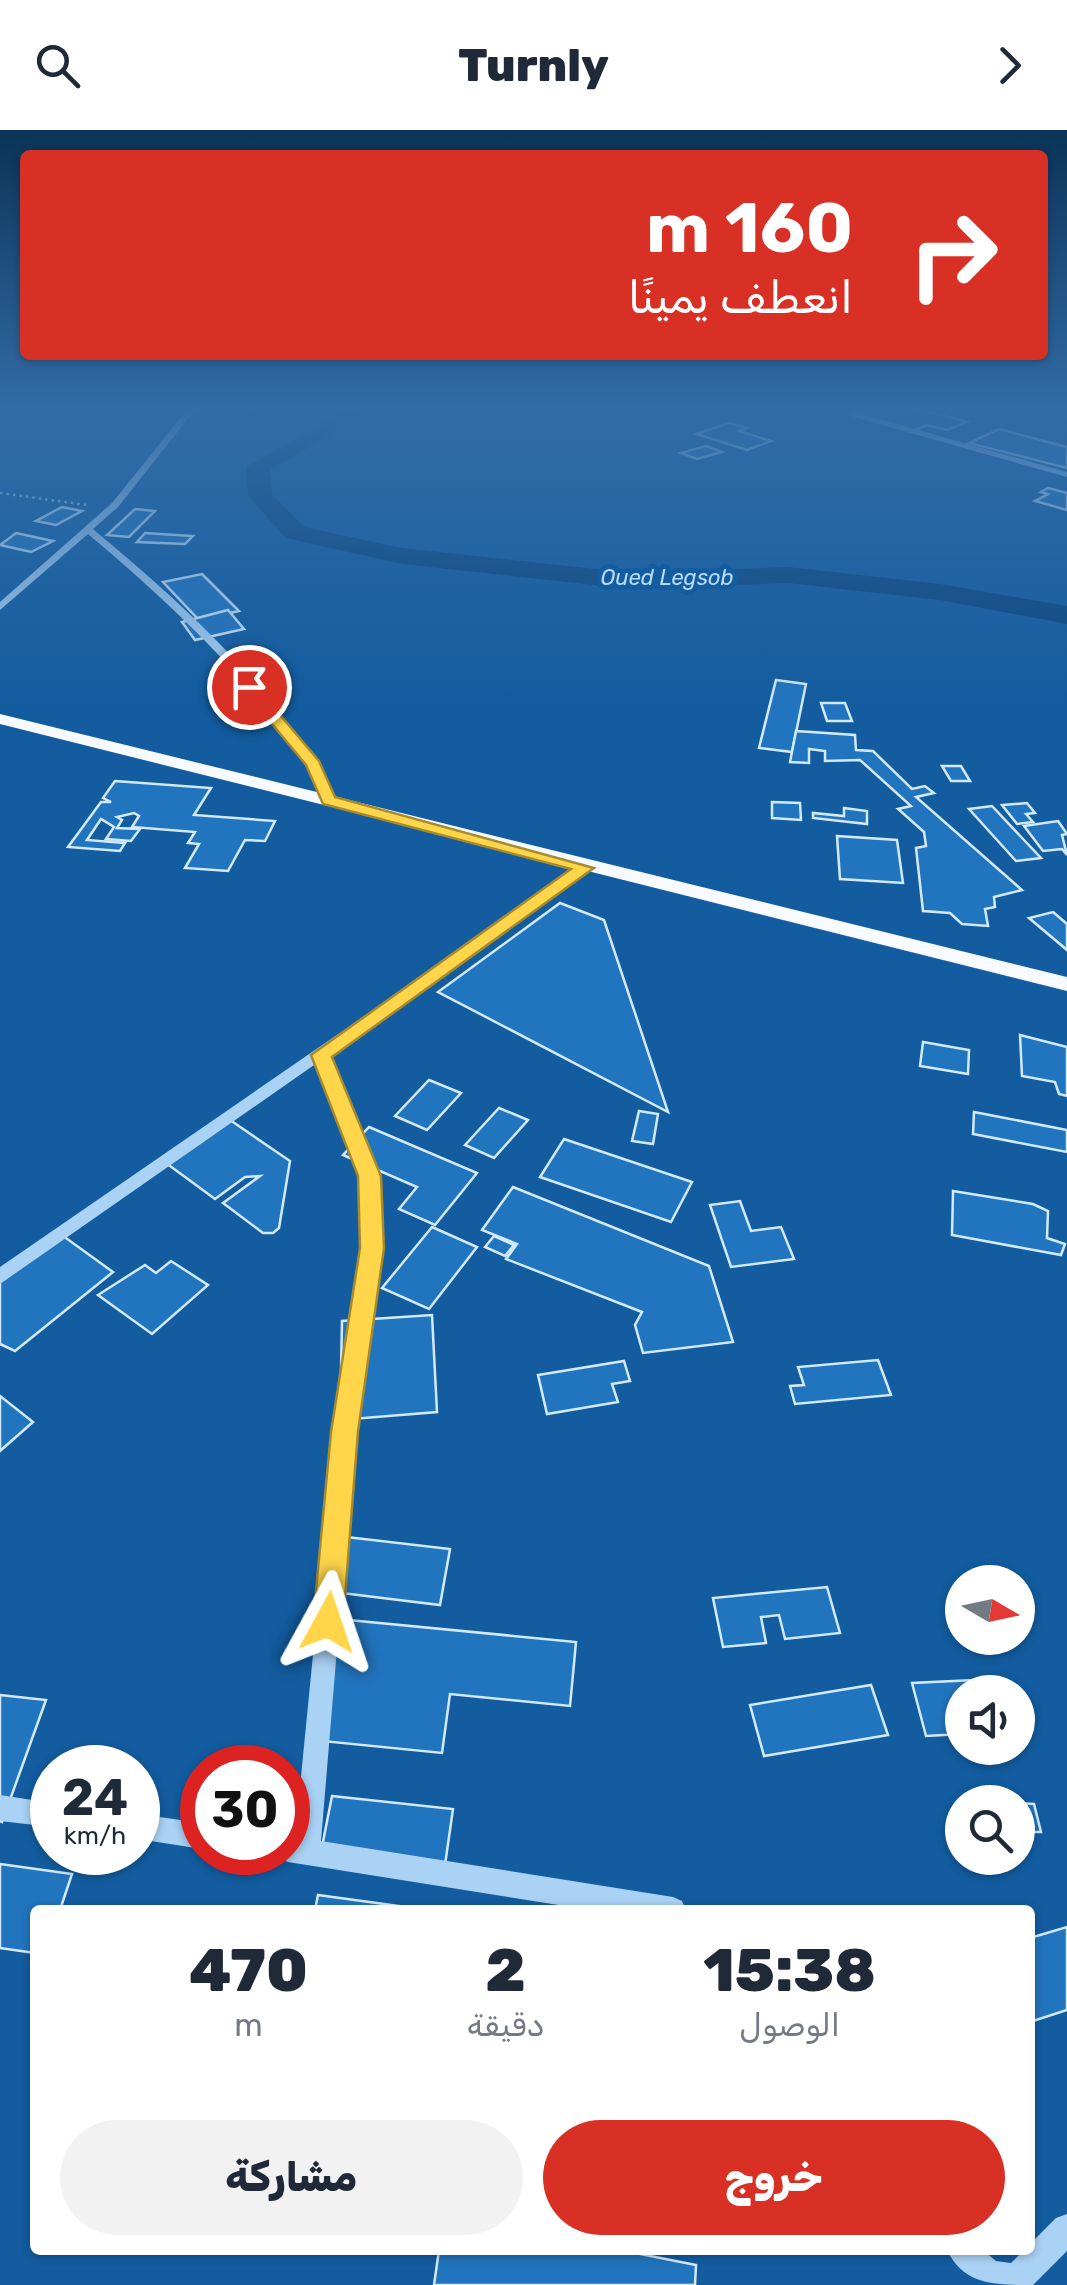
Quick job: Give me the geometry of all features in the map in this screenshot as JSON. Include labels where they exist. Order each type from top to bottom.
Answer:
[{"type":"main road","points":[[0,719],[585,868],[1067,984]]},
{"type":"street","points":[[0,607],[114,507]]},
{"type":"street","points":[[90,530],[124,558],[249,687],[314,764],[328,800]]},
{"type":"street","points":[[0,1277],[585,868]]},
{"type":"street","points":[[310,1745],[344,1432],[372,1248],[370,1176],[321,1055]]},
{"type":"street","points":[[0,1808],[30,1811]]},
{"type":"street","points":[[310,1852],[642,1905]]},
{"type":"street","points":[[966,2255],[978,2269],[996,2280],[1018,2278],[1067,2229]]},
{"type":"building","points":[[62,507],[82,511],[56,525],[36,521]]},
{"type":"building","points":[[135,509],[155,511],[129,537],[107,535]]},
{"type":"building","points":[[16,533],[53,541],[31,552],[0,545]]},
{"type":"building","points":[[145,533],[193,536],[185,544],[137,542]]},
{"type":"building","points":[[202,574],[239,611],[199,620],[163,582]]},
{"type":"building","points":[[228,610],[244,629],[195,640],[182,622]]},
{"type":"building","points":[[776,680],[806,684],[792,752],[759,748]]},
{"type":"building","points":[[821,703],[845,703],[852,721],[827,721]]},
{"type":"building","points":[[796,731],[855,735],[856,750],[873,751],[912,789],[925,786],[934,793],[916,797],[1022,890],[994,897],[995,907],[985,909],[988,926],[962,924],[950,913],[923,911],[916,848],[926,846],[924,832],[898,809],[911,806],[860,760],[825,761],[825,751],[809,749],[809,763],[790,762]]},
{"type":"building","points":[[942,766],[961,766],[970,781],[951,781]]},
{"type":"building","points":[[115,781],[211,788],[194,815],[275,821],[265,841],[245,840],[228,871],[185,868],[199,844],[188,843],[195,832],[132,827],[139,816],[134,813],[117,817],[122,820],[117,828],[140,829],[131,841],[106,839],[114,827],[101,819],[87,840],[125,843],[120,851],[68,847],[101,802],[111,802],[103,798]]},
{"type":"building","points":[[772,802],[800,803],[801,820],[772,818]]},
{"type":"building","points":[[1027,803],[1035,813],[1026,814],[1033,822],[1017,824],[1002,805]]},
{"type":"building","points":[[992,806],[1041,858],[1016,861],[969,809]]},
{"type":"building","points":[[844,808],[867,811],[867,824],[813,818],[813,813],[844,816]]},
{"type":"building","points":[[1058,821],[1067,834],[1062,835],[1067,855],[1062,849],[1043,851],[1024,826]]},
{"type":"building","points":[[837,836],[897,840],[903,883],[840,879]]},
{"type":"building","points":[[560,903],[604,920],[668,1112],[438,992]]},
{"type":"building","points":[[1053,912],[1067,924],[1067,950],[1029,918]]},
{"type":"building","points":[[1020,1035],[1067,1047],[1067,1096],[1059,1094],[1055,1082],[1022,1076]]},
{"type":"building","points":[[923,1042],[969,1050],[968,1074],[920,1066]]},
{"type":"building","points":[[429,1080],[461,1093],[427,1130],[395,1116]]},
{"type":"building","points":[[499,1108],[528,1120],[494,1158],[465,1145]]},
{"type":"building","points":[[639,1111],[658,1114],[653,1144],[632,1141]]},
{"type":"building","points":[[974,1112],[1067,1130],[1067,1152],[973,1134]]},
{"type":"building","points":[[230,1120],[290,1161],[279,1228],[273,1233],[263,1233],[223,1203],[260,1176],[245,1177],[215,1199],[166,1163]]},
{"type":"building","points":[[369,1127],[477,1173],[435,1225],[399,1209],[417,1187],[343,1155]]},
{"type":"building","points":[[564,1139],[692,1182],[671,1222],[540,1177]]},
{"type":"building","points":[[513,1187],[709,1266],[733,1342],[643,1353],[635,1325],[642,1312],[506,1259],[517,1244],[482,1230]]},
{"type":"building","points":[[953,1191],[1033,1204],[1048,1211],[1047,1238],[1065,1244],[1061,1255],[952,1235]]},
{"type":"building","points":[[740,1201],[751,1231],[781,1227],[794,1259],[731,1267],[710,1205]]},
{"type":"building","points":[[432,1227],[477,1247],[429,1309],[382,1288]]},
{"type":"building","points":[[59,1233],[113,1272],[15,1351],[0,1344],[0,1278]]},
{"type":"building","points":[[494,1236],[514,1245],[505,1256],[485,1247]]},
{"type":"building","points":[[171,1261],[208,1285],[152,1334],[98,1295],[145,1265],[156,1273]]},
{"type":"building","points":[[432,1315],[437,1412],[340,1420],[342,1321]]},
{"type":"building","points":[[878,1360],[891,1395],[795,1404],[790,1386],[804,1385],[798,1367]]},
{"type":"building","points":[[624,1361],[630,1381],[612,1384],[618,1402],[547,1414],[538,1375]]},
{"type":"building","points":[[0,1396],[33,1422],[0,1451]]},
{"type":"building","points":[[338,1536],[450,1549],[440,1605],[325,1591]]},
{"type":"building","points":[[827,1587],[840,1633],[785,1639],[779,1615],[761,1617],[766,1643],[723,1647],[713,1598]]},
{"type":"building","points":[[338,1619],[576,1642],[570,1706],[450,1694],[442,1753],[312,1740]]},
{"type":"building","points":[[945,1681],[945,1735],[926,1736],[912,1683]]},
{"type":"building","points":[[871,1685],[888,1735],[764,1756],[750,1705]]},
{"type":"building","points":[[0,1695],[46,1700],[2,1822],[0,1821]]},
{"type":"building","points":[[332,1796],[453,1809],[444,1872],[320,1857]]},
{"type":"building","points":[[1035,1808],[1041,1832],[1035,1832]]},
{"type":"building","points":[[0,1864],[30,1868],[30,1875],[72,1875],[62,1905],[30,1905],[30,1952],[0,1948]]},
{"type":"building","points":[[318,1895],[391,1905],[316,1905]]},
{"type":"building","points":[[1067,1927],[1067,2010],[1035,2020],[1035,1937]]},
{"type":"building","points":[[438,2255],[645,2255],[696,2265],[695,2285],[434,2285]]},
{"type":"waterway","name":"Oued Legsob","points":[[270,507],[295,533],[402,556],[632,581],[788,575],[940,592],[1067,615]]},
{"type":"route","points":[[249,687],[314,764],[328,800],[585,868],[506,920],[321,1055],[370,1176],[372,1248],[344,1432],[328,1622]]}]
